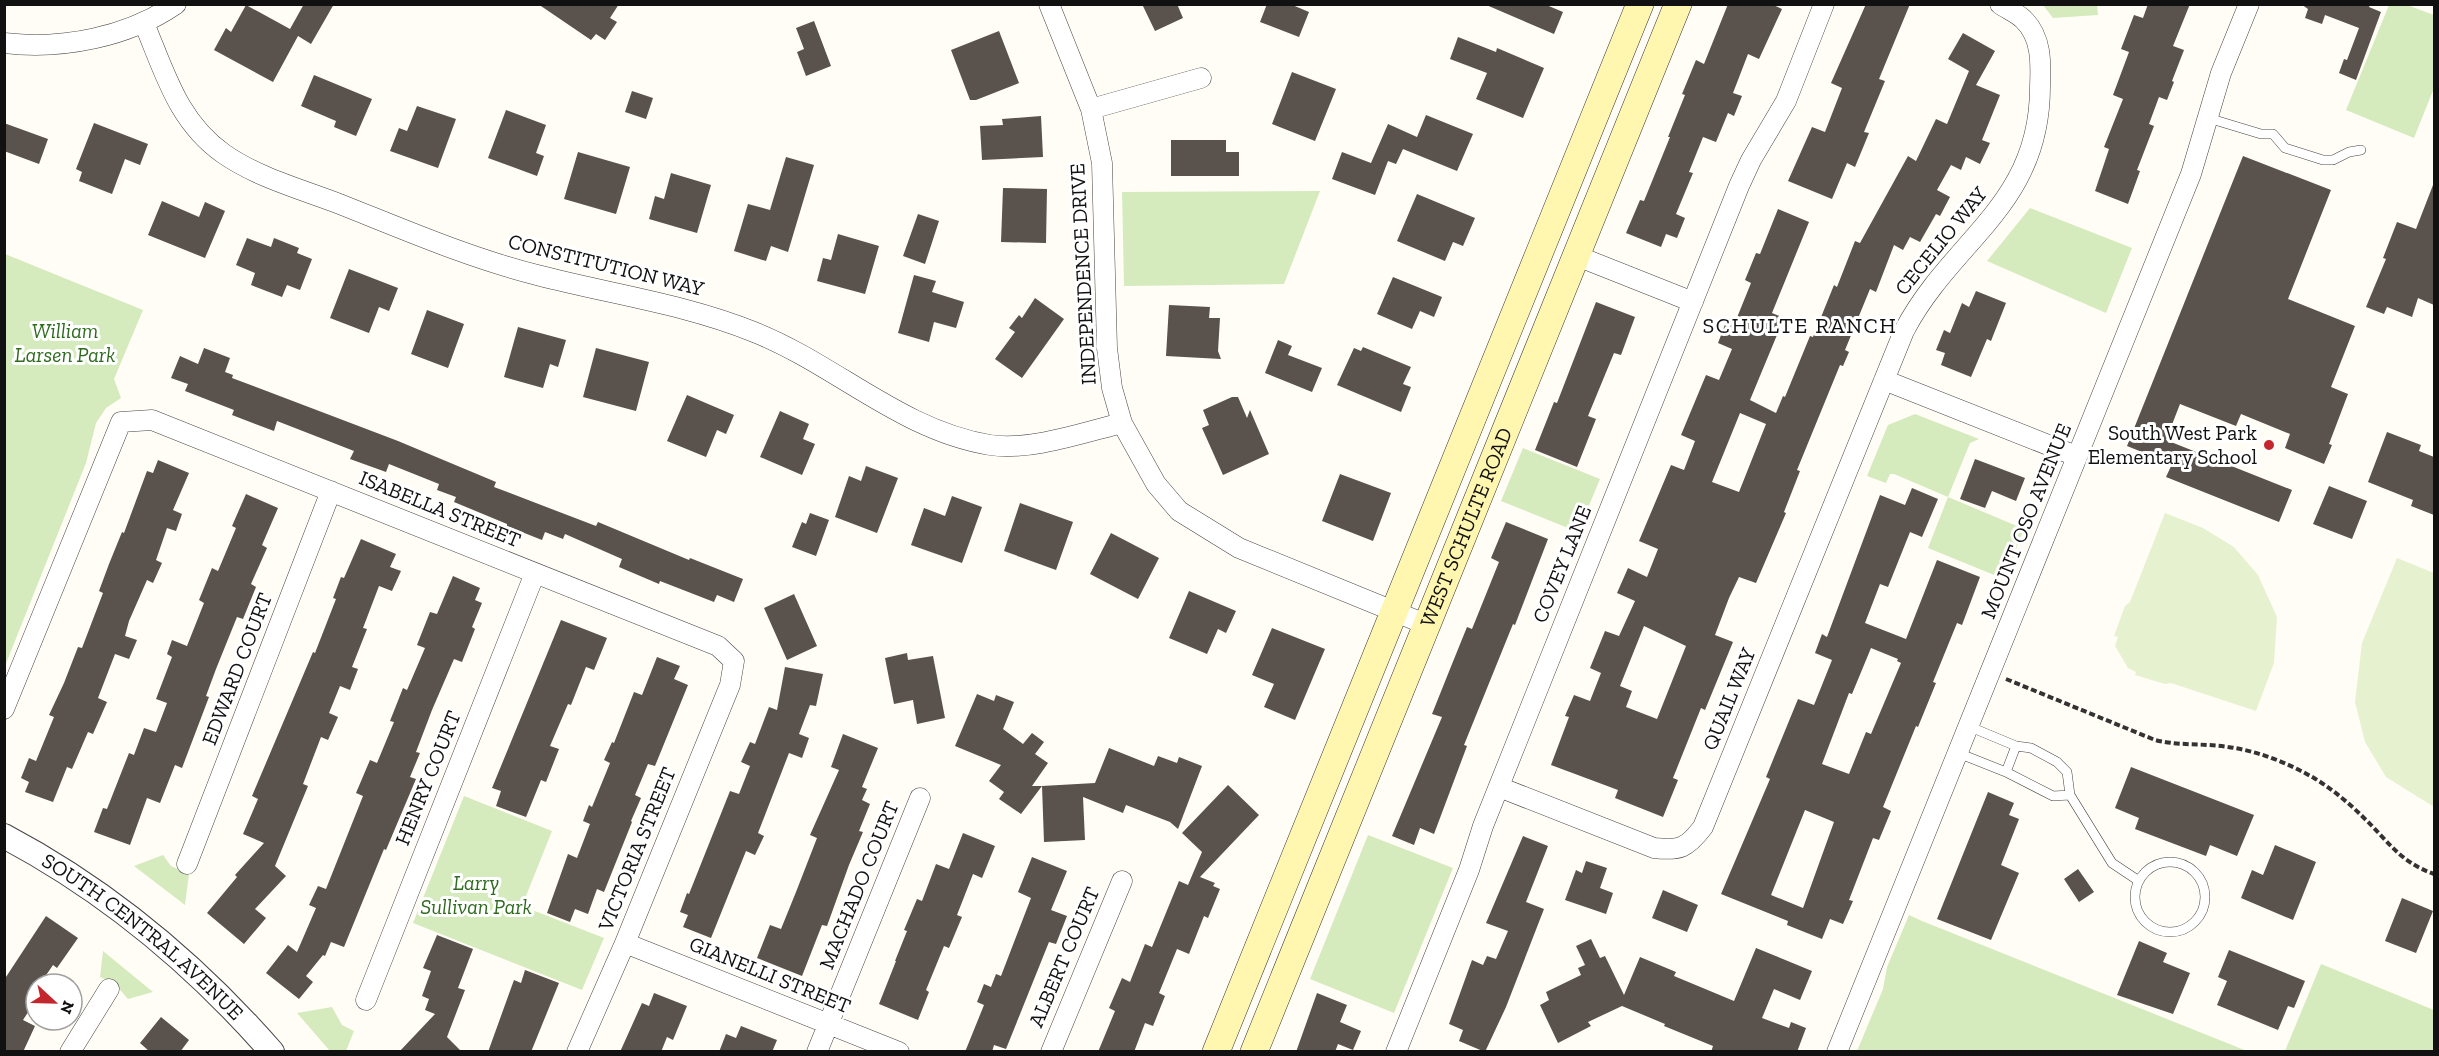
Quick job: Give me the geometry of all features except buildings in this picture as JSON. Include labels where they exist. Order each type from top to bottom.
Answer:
[{"type":"main road","name":"WEST SCHULTE ROAD","points":[[1216,1052],[1640,4]]},
{"type":"main road","name":"WEST SCHULTE ROAD","points":[[1254,1052],[1425,624],[1678,4]]},
{"type":"street","points":[[4,44],[23,46],[61,44],[104,36],[144,23],[176,4]]},
{"type":"street","name":"INDEPENDENCE DRIVE","points":[[1049,4],[1091,109],[1102,163],[1107,348],[1112,388],[1122,423],[1156,484],[1179,511],[1239,548],[1425,624]]},
{"type":"street","name":"COVEY LANE","points":[[1396,1052],[1469,870],[1483,826],[1739,186],[1751,160],[1786,101],[1824,4]]},
{"type":"street","name":"CECELIO WAY","points":[[1884,380],[1918,304],[1988,224],[2011,193],[2028,160],[2040,106],[2041,60],[2035,32],[2022,17],[2000,4]]},
{"type":"street","name":"MOUNT OSO AVENUE","points":[[1837,1052],[2191,174],[2221,73],[2249,4]]},
{"type":"street","name":"CONSTITUTION WAY","points":[[144,23],[179,107],[201,135],[226,155],[263,174],[462,252],[536,275],[710,315],[757,333],[912,419],[958,438],[993,446],[1029,445],[1122,423]]},
{"type":"street","points":[[1091,109],[1201,78]]},
{"type":"street","points":[[1577,256],[1693,302]]},
{"type":"street","points":[[1884,380],[2076,456]]},
{"type":"street","name":"QUAIL WAY","points":[[1499,787],[1654,848],[1674,850],[1693,841],[1704,827],[1884,380]]},
{"type":"street","name":"ISABELLA STREET","points":[[11,677],[121,422],[152,420],[718,646],[734,661]]},
{"type":"street","name":"EDWARD COURT","points":[[187,864],[331,491]]},
{"type":"street","name":"HENRY COURT","points":[[366,1000],[535,573]]},
{"type":"street","name":"VICTORIA STREET","points":[[577,1052],[625,943],[730,685],[734,661]]},
{"type":"street","points":[[4,710],[11,677]]},
{"type":"street","name":"MACHADO COURT","points":[[817,1052],[920,798]]},
{"type":"street","name":"SOUTH CENTRAL AVENUE","points":[[4,836],[34,852],[106,899],[156,938],[207,983],[272,1052]]},
{"type":"street","name":"ALBERT COURT","points":[[1051,1052],[1122,881]]},
{"type":"street","name":"GIANELLI STREET","points":[[625,943],[898,1052]]},
{"type":"street","points":[[70,1052],[109,989]]},
{"type":"lane","points":[[2208,118],[2261,134],[2273,134],[2284,148],[2324,160],[2333,160],[2349,152],[2361,150]]},
{"type":"lane","points":[[1968,726],[2016,746],[2031,748],[2057,762],[2067,772],[2070,795],[2112,862],[2139,881]]},
{"type":"lane","points":[[2006,772],[2016,746]]},
{"type":"lane","points":[[1958,753],[2006,772],[2053,796],[2070,795]]},
{"type":"lane","points":[[2177,862],[2196,873],[2202,884],[2203,906],[2190,925],[2180,930],[2157,929],[2147,923],[2138,912],[2135,892],[2139,881],[2145,872],[2155,865],[2177,862]]},
{"type":"path","points":[[1990,672],[2155,740],[2178,745],[2229,747],[2266,756],[2299,770],[2342,796],[2397,854],[2414,866],[2434,874]]},
{"type":"green space","points":[[2043,5],[2097,5],[2098,15],[2053,18]]},
{"type":"green space","points":[[2389,5],[2407,5],[2434,15],[2434,88],[2414,138],[2346,110]]},
{"type":"green space","points":[[1320,191],[1284,284],[1124,286],[1122,192]]},
{"type":"green space","points":[[2030,208],[2132,248],[2106,313],[1987,261]]},
{"type":"green space","name":"William Larsen Park","points":[[5,254],[143,310],[114,379],[121,398],[106,408],[96,423],[86,463],[5,666]]},
{"type":"green space","points":[[1915,414],[1979,439],[1970,443],[1948,497],[1894,474],[1890,474],[1886,483],[1867,476],[1888,425]]},
{"type":"green space","points":[[1523,448],[1600,479],[1578,532],[1501,501]]},
{"type":"green space","points":[[1948,497],[2024,529],[2004,579],[1928,548]]},
{"type":"green space","points":[[2165,513],[2203,528],[2234,547],[2258,575],[2277,617],[2274,663],[2256,711],[2171,683],[2165,684],[2135,675],[2136,672],[2128,668],[2115,646],[2118,637],[2114,636],[2125,606],[2130,602]]},
{"type":"green space","points":[[2397,558],[2434,573],[2434,807],[2386,777],[2365,742],[2355,702],[2362,643]]},
{"type":"green space","name":"Larry Sullivan Park","points":[[464,796],[552,831],[522,906],[604,938],[582,990],[413,923]]},
{"type":"green space","points":[[1368,835],[1453,868],[1394,1013],[1310,979]]},
{"type":"green space","points":[[163,855],[171,866],[189,874],[185,905],[134,866]]},
{"type":"green space","points":[[1909,915],[2247,1051],[1857,1051],[1883,989],[1887,967]]},
{"type":"green space","points":[[103,951],[153,992],[128,999],[114,983],[100,977]]},
{"type":"green space","points":[[2321,964],[2434,1010],[2434,1051],[2285,1051]]},
{"type":"green space","points":[[332,1007],[342,1025],[354,1031],[346,1051],[330,1051],[297,1013]]},
{"type":"place","name":"South West Park Elementary School","points":[[2269,445]]},
{"type":"district","name":"SCHULTE RANCH","points":[[1800,325]]}]
